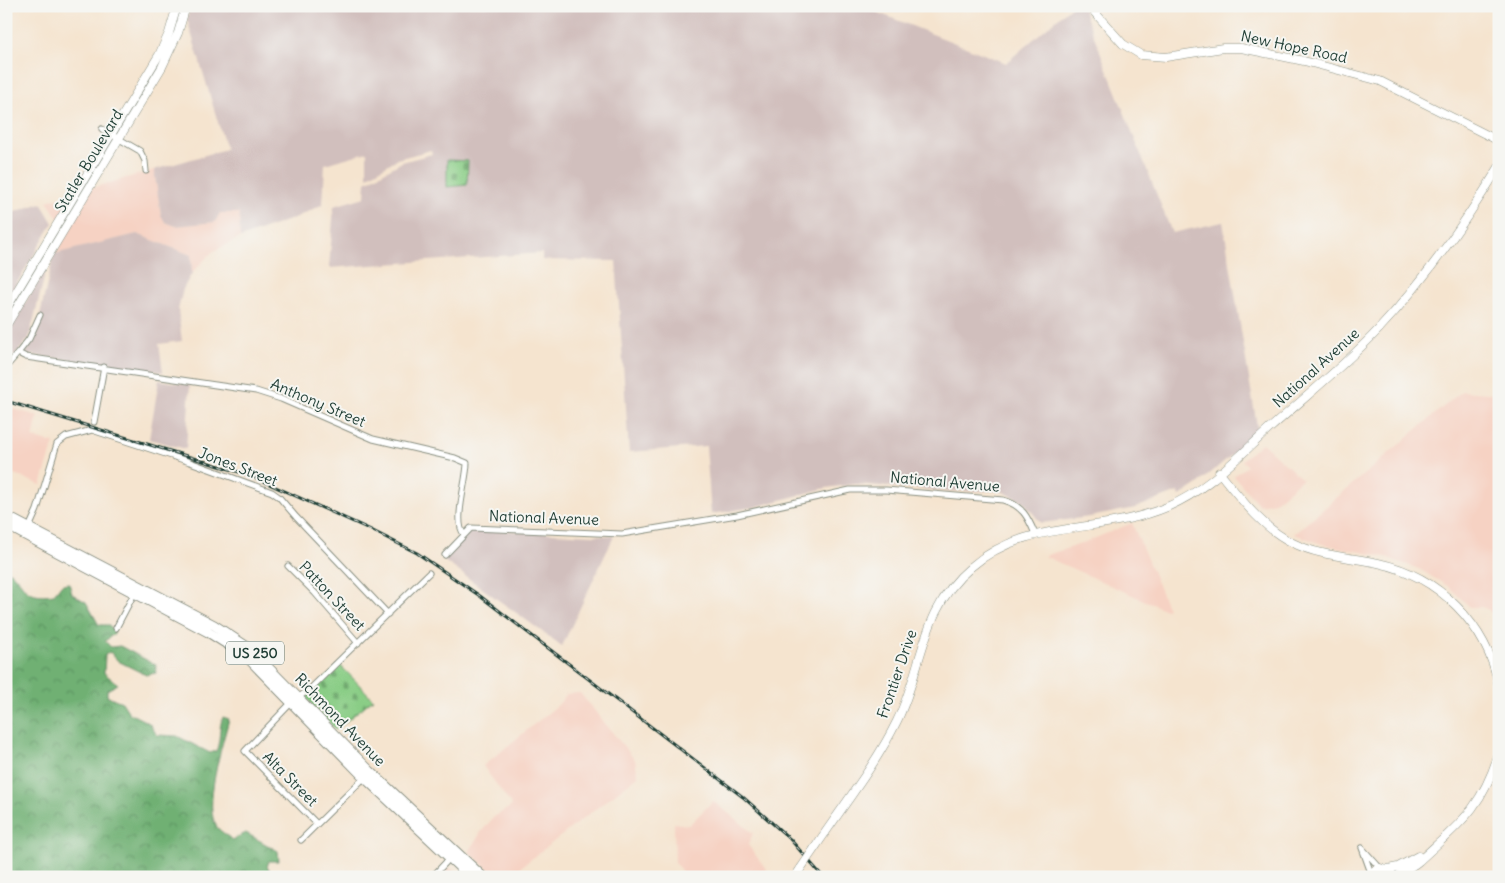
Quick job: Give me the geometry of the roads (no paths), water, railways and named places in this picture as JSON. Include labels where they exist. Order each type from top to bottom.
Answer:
[{"type":"main road","name":"Richmond Avenue","points":[[6,516],[28,532],[136,589],[235,648],[296,700],[367,774],[454,855],[483,877]]},
{"type":"main road","name":"Richmond Avenue","points":[[6,525],[28,532]]},
{"type":"main road","name":"Richmond Avenue","points":[[454,855],[470,877]]},
{"type":"street","name":"Statler Boulevard","points":[[6,309],[160,52],[177,6]]},
{"type":"street","name":"Statler Boulevard","points":[[6,326],[168,55],[178,33],[186,6]]},
{"type":"street","name":"New Hope Road","points":[[1089,6],[1123,44],[1141,55],[1166,57],[1234,48],[1250,49],[1304,61],[1382,82],[1499,141]]},
{"type":"street","points":[[102,129],[140,151],[143,155],[146,171]]},
{"type":"street","name":"National Avenue","points":[[464,534],[471,528],[622,534],[737,515],[824,494],[861,489],[1001,499],[1014,504],[1024,512],[1035,534],[1111,524],[1146,515],[1186,497],[1219,472],[1376,332],[1440,258],[1499,167]]},
{"type":"street","points":[[6,367],[29,339],[40,314]]},
{"type":"street","name":"Anthony Street","points":[[18,353],[266,394],[373,439],[455,458],[467,464],[459,521],[461,531],[464,534]]},
{"type":"street","points":[[94,422],[104,367]]},
{"type":"street","name":"Jones Street","points":[[28,532],[60,440],[92,430],[190,462],[274,493],[388,614]]},
{"type":"street","points":[[1219,472],[1266,525],[1291,542],[1316,551],[1394,568],[1425,581],[1444,593],[1466,615],[1480,636],[1495,668],[1499,686]]},
{"type":"street","points":[[445,555],[464,534]]},
{"type":"street","name":"Frontier Drive","points":[[795,877],[895,725],[908,697],[928,626],[944,597],[962,574],[983,557],[1009,543],[1035,534]]},
{"type":"street","name":"Patton Street","points":[[288,566],[358,643]]},
{"type":"street","points":[[296,700],[358,643],[429,573]]},
{"type":"street","points":[[116,628],[136,589]]},
{"type":"street","name":"Alta Street","points":[[296,700],[245,751],[317,824]]},
{"type":"street","points":[[1388,869],[1395,877],[1447,838],[1466,817],[1486,788],[1499,753]]},
{"type":"street","points":[[301,840],[367,774]]},
{"type":"street","points":[[1380,868],[1370,875],[1362,848],[1380,868],[1388,869],[1423,855]]},
{"type":"street","points":[[432,877],[454,855]]},
{"type":"railway","points":[[6,401],[249,475],[369,529],[417,553],[480,596],[743,797],[790,839],[823,877]]}]
